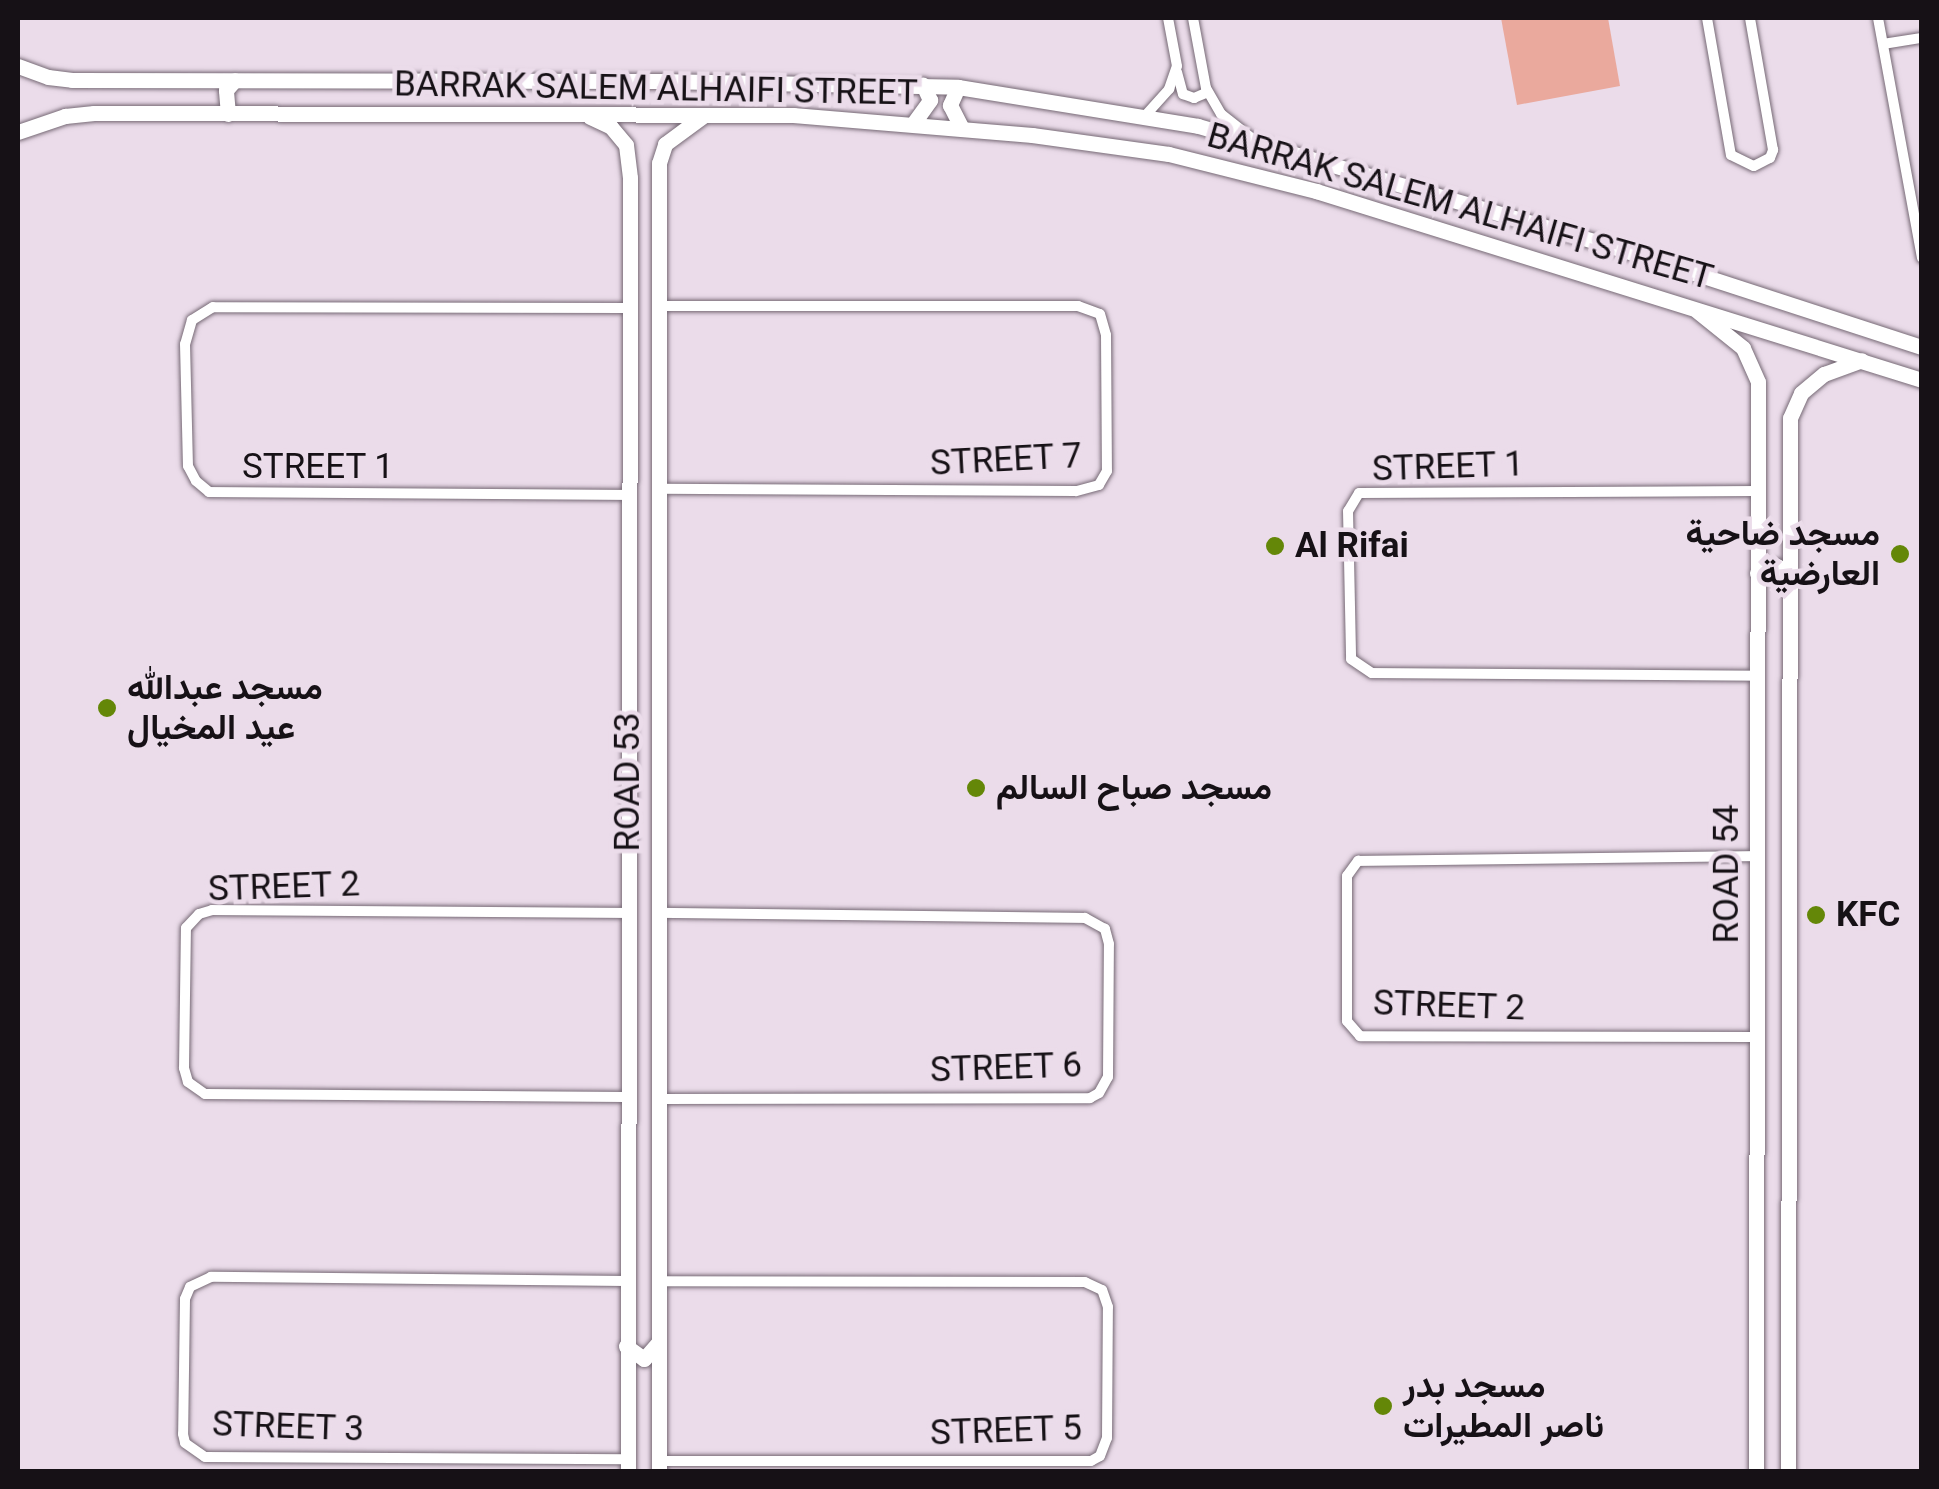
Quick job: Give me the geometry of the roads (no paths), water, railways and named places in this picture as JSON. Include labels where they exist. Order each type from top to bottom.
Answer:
[{"type":"street","points":[[1168,18],[1184,94],[1194,98],[1208,92]]},
{"type":"street","points":[[1193,18],[1208,92],[1221,114],[1258,144]]},
{"type":"street","points":[[1707,18],[1731,155],[1745,166],[1754,166],[1770,158],[1773,150],[1750,18]]},
{"type":"street","points":[[1878,18],[1922,258]]},
{"type":"street","points":[[1883,44],[1922,38]]},
{"type":"street","name":"BARRAK SALEM ALHAIFI STREET","points":[[18,66],[48,78],[72,80],[958,88],[1144,117],[1258,144],[1377,176],[1922,347]]},
{"type":"street","points":[[1144,117],[1169,89],[1177,66]]},
{"type":"street","points":[[228,114],[226,90],[235,80]]},
{"type":"street","points":[[915,122],[930,100],[923,85]]},
{"type":"street","points":[[958,88],[950,106],[961,126]]},
{"type":"street","name":"BARRAK SALEM ALHAIFI STREET","points":[[18,132],[48,120],[94,113],[705,115],[961,126],[1168,154],[1365,206],[1922,380]]},
{"type":"street","name":"ROAD 53","points":[[586,115],[611,127],[626,144],[630,178],[628,1466]]},
{"type":"street","name":"ROAD 53","points":[[658,1466],[659,182],[666,144],[705,115]]},
{"type":"street","points":[[630,178],[645,175],[659,182]]},
{"type":"street","points":[[1365,206],[1377,194],[1377,176]]},
{"type":"street","points":[[1418,221],[1416,204],[1428,192]]},
{"type":"street","name":"ROAD 54","points":[[1690,305],[1743,348],[1758,382],[1756,1472]]},
{"type":"street","name":"STREET 7","points":[[658,306],[1078,306],[1100,314],[1106,335],[1107,452],[1107,472],[1099,485],[1076,491],[658,489]]},
{"type":"street","name":"STREET 1","points":[[630,308],[213,307],[192,320],[186,344],[188,466],[196,481],[209,492],[630,495]]},
{"type":"street","name":"ROAD 54","points":[[1788,1466],[1790,418],[1801,392],[1824,374],[1862,360]]},
{"type":"street","name":"STREET 1","points":[[1756,491],[1360,493],[1348,511],[1351,659],[1372,672],[1758,676]]},
{"type":"street","points":[[1757,573],[1778,566],[1788,576]]},
{"type":"street","points":[[631,591],[644,600],[658,592]]},
{"type":"street","points":[[630,634],[644,625],[658,632]]},
{"type":"street","name":"STREET 2","points":[[1756,1037],[1360,1036],[1347,1021],[1347,876],[1358,862],[1758,856]]},
{"type":"street","name":"STREET 2","points":[[626,1096],[205,1094],[188,1082],[184,1068],[186,928],[199,914],[212,910],[628,913]]},
{"type":"street","name":"STREET 6","points":[[658,1098],[1090,1098],[1099,1093],[1108,1077],[1109,963],[1105,929],[1085,918],[659,913]]},
{"type":"street","points":[[1757,927],[1768,937],[1783,933],[1787,926]]},
{"type":"street","points":[[1757,969],[1776,960],[1787,970]]},
{"type":"street","name":"STREET 3","points":[[626,1281],[211,1277],[190,1287],[184,1299],[183,1434],[185,1442],[204,1457],[628,1466]]},
{"type":"street","name":"STREET 5","points":[[658,1466],[1091,1461],[1105,1448],[1108,1438],[1108,1307],[1102,1290],[1085,1282],[659,1280]]},
{"type":"street","points":[[626,1346],[644,1358],[659,1342]]},
{"type":"street","points":[[626,1390],[643,1376],[658,1391]]},
{"type":"street","points":[[1788,1466],[1804,1472]]},
{"type":"place","name":"Al Rifai","points":[[1275,546]]},
{"type":"place","name":"مسجد ضاحية العارضية","points":[[1900,554]]},
{"type":"place","name":"مسجد عبدالله عيد المخيال","points":[[107,708]]},
{"type":"place","name":"مسجد صباح السالم","points":[[976,788]]},
{"type":"place","name":"KFC","points":[[1816,915]]},
{"type":"place","name":"مسجد بدر ناصر المطيرات","points":[[1383,1406]]}]
